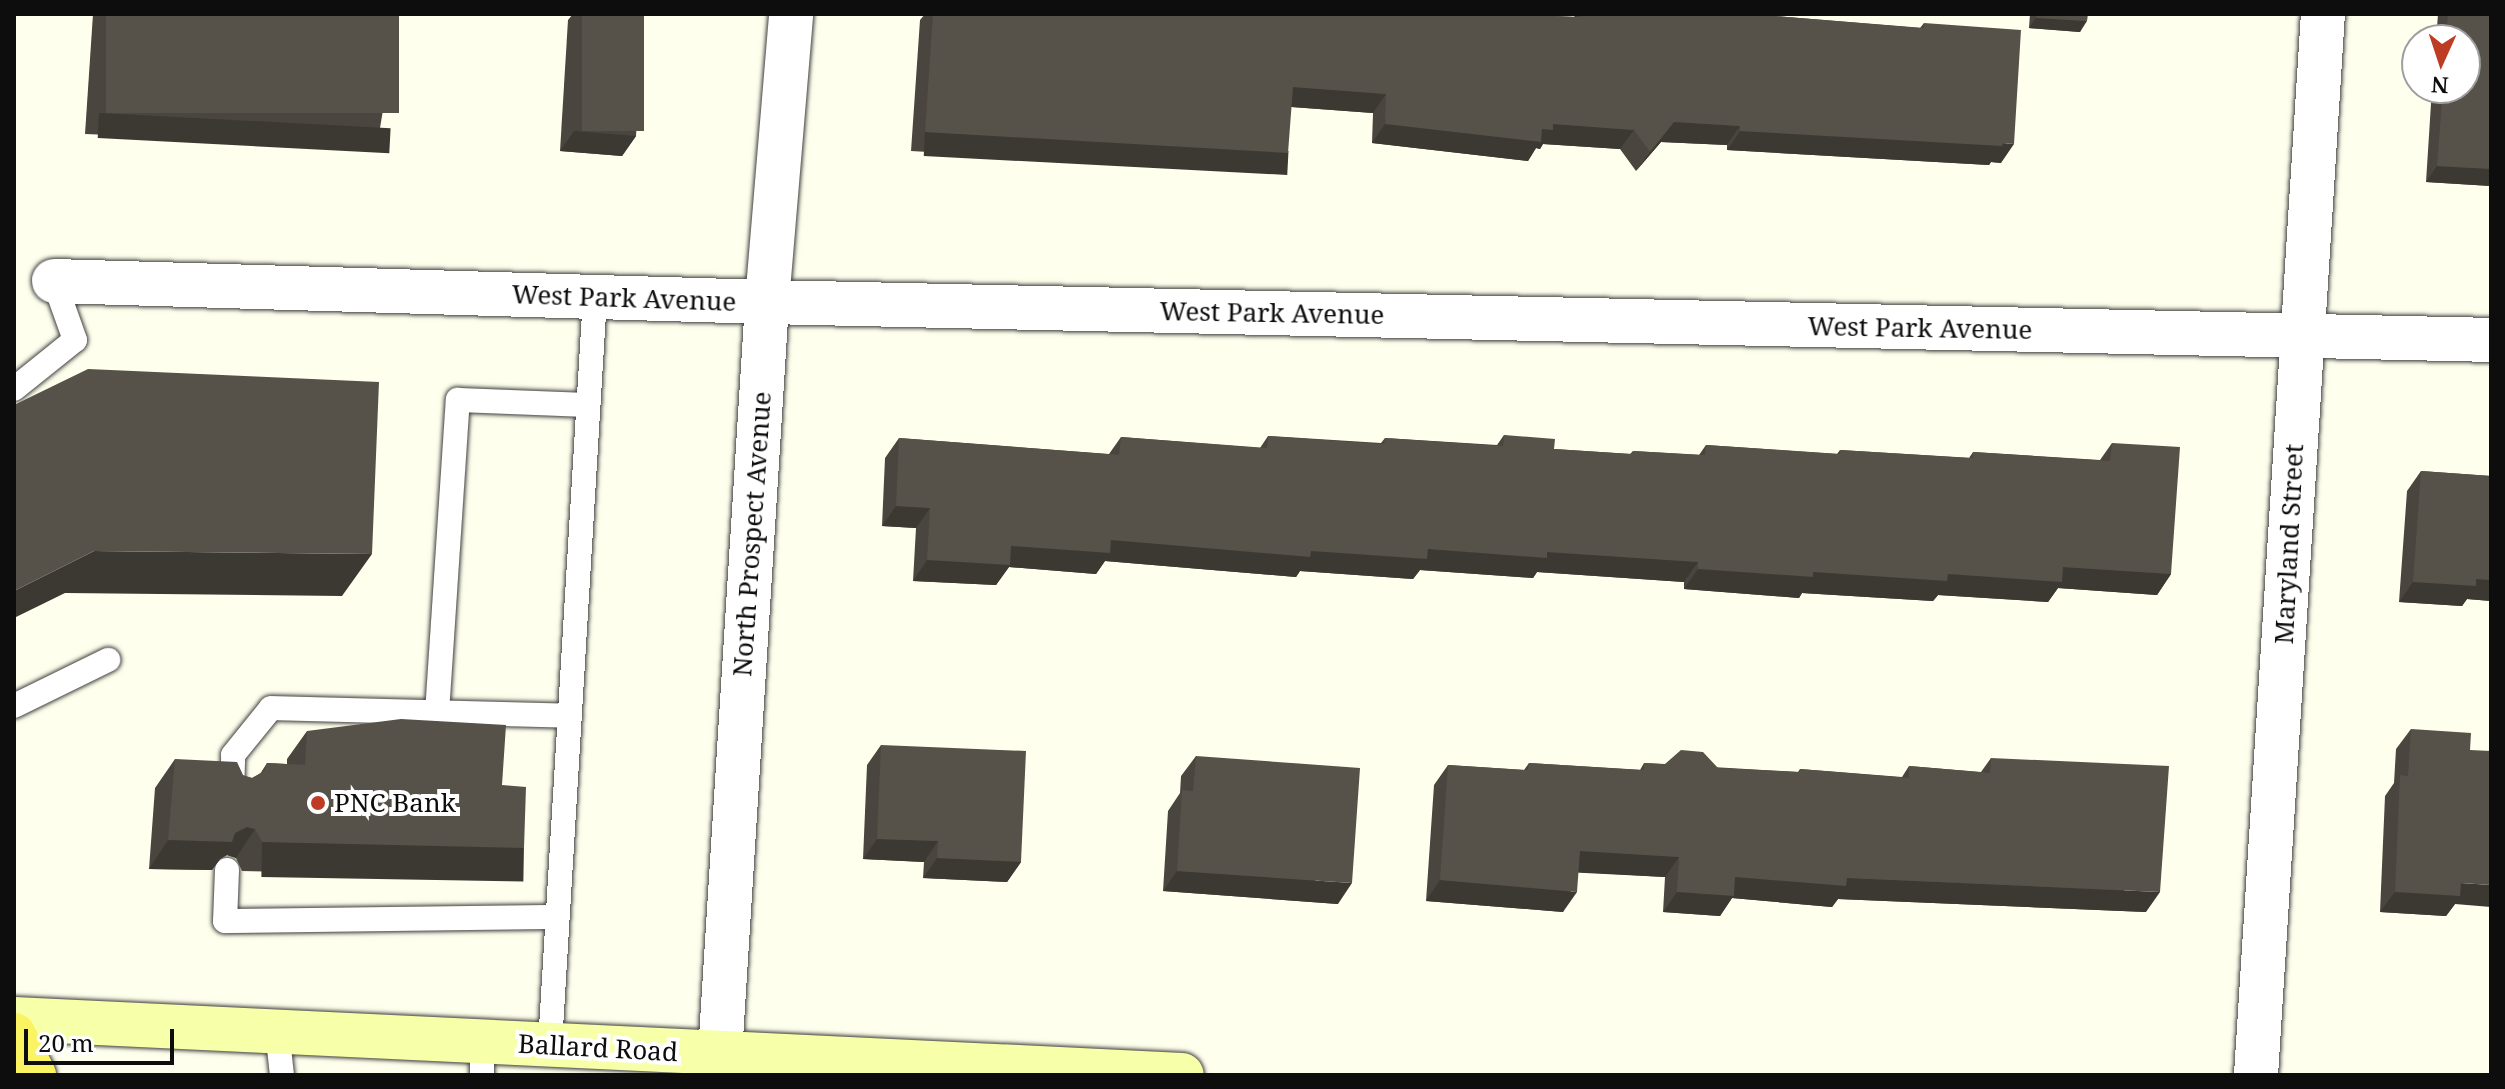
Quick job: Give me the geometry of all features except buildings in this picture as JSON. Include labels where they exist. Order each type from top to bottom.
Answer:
[{"type":"main road","points":[[14,1035],[34,1075]]},
{"type":"street","name":"North Prospect Avenue","points":[[720,1054],[767,302],[791,14]]},
{"type":"street","name":"Maryland Street","points":[[2256,1075],[2323,14]]},
{"type":"street","name":"West Park Avenue","points":[[54,281],[767,302],[2491,340]]},
{"type":"street","name":"Ballard Road","points":[[14,1019],[277,1030],[482,1058],[550,1045],[1182,1075]]},
{"type":"lane","points":[[14,389],[75,340],[54,281]]},
{"type":"lane","points":[[550,1045],[595,297]]},
{"type":"lane","points":[[437,713],[458,400],[588,405]]},
{"type":"lane","points":[[14,706],[108,660]]},
{"type":"lane","points":[[232,791],[233,755],[271,708],[568,716]]},
{"type":"lane","points":[[227,870],[225,921],[556,917]]},
{"type":"lane","points":[[277,1030],[282,1075]]},
{"type":"place","name":"PNC Bank","points":[[318,803]]}]
